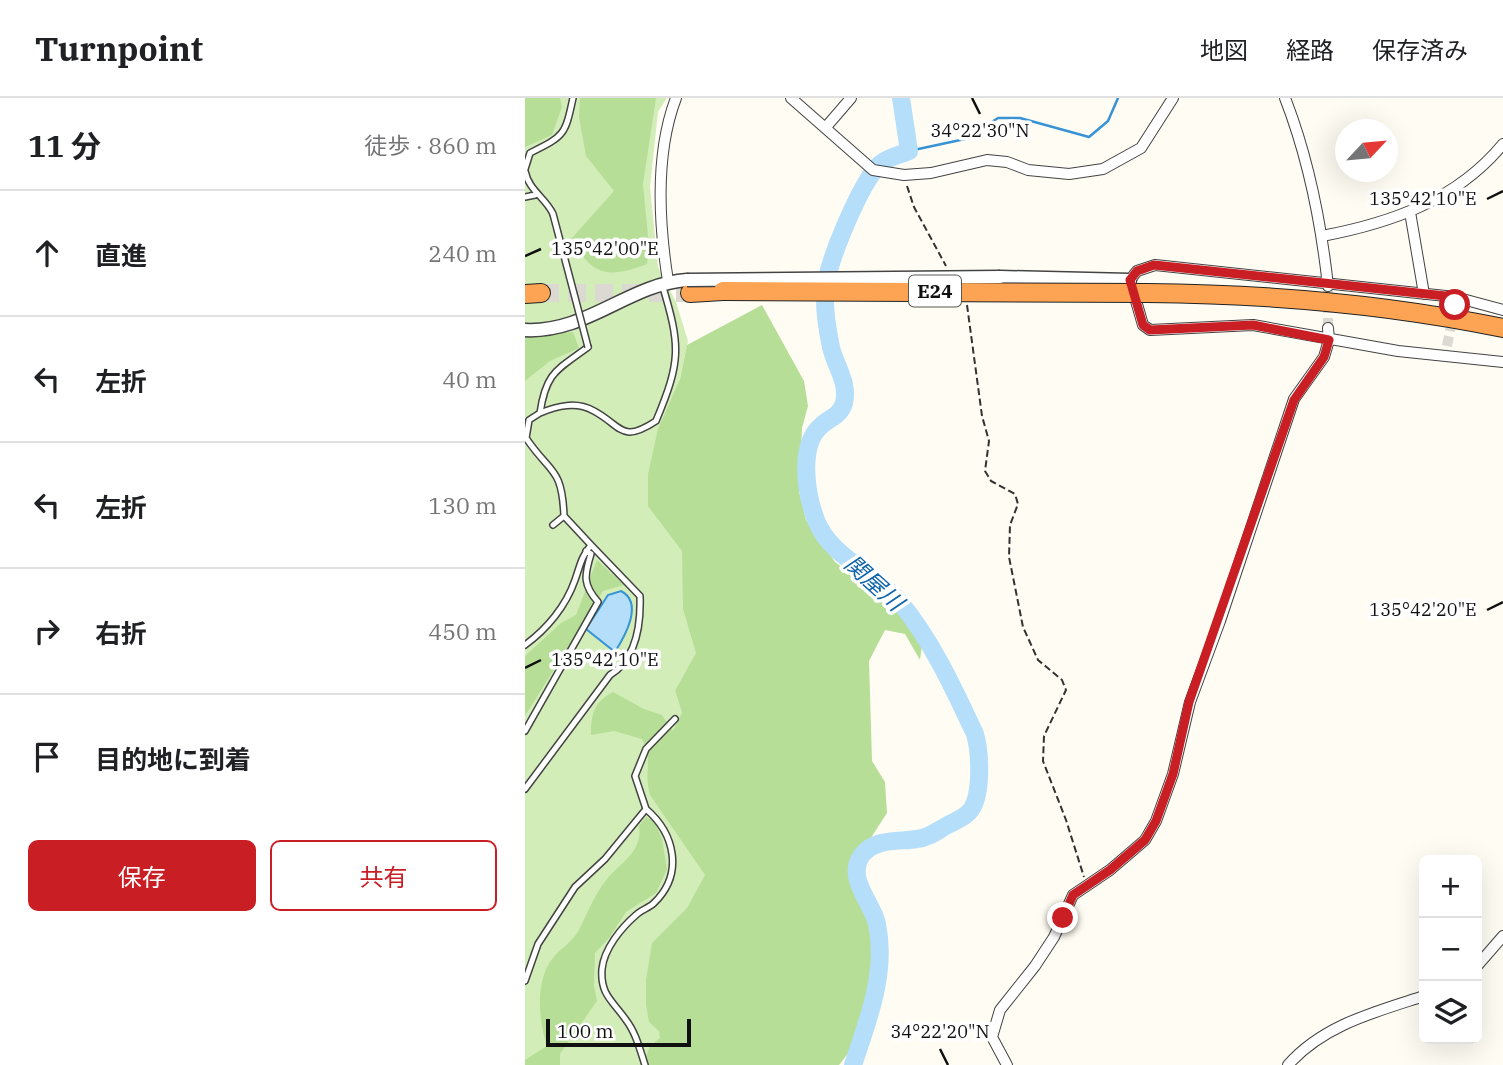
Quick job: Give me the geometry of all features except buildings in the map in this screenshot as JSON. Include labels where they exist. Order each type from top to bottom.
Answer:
[{"type":"highway","name":"E24","points":[[689,286],[723,291],[1212,293],[1362,306],[1443,316],[1503,328]]},
{"type":"street","points":[[665,283],[662,180],[670,113],[676,98]]},
{"type":"street","points":[[791,98],[873,170],[904,175],[931,173],[987,160],[1007,162],[1028,170],[1069,174],[1103,169],[1141,148],[1173,98]]},
{"type":"street","points":[[826,128],[851,98]]},
{"type":"street","points":[[1285,98],[1296,126],[1322,236],[1328,286]]},
{"type":"street","points":[[1322,236],[1363,228],[1410,212],[1467,180],[1503,144]]},
{"type":"street","points":[[1410,212],[1424,293]]},
{"type":"street","points":[[1130,280],[1137,271],[1154,265],[1328,286],[1424,293],[1503,310]]},
{"type":"street","points":[[525,330],[549,331],[568,326],[665,283],[689,286],[1000,277],[1130,280]]},
{"type":"street","points":[[1130,280],[1143,325],[1150,330],[1253,325],[1329,340],[1447,351],[1503,362]]},
{"type":"street","points":[[1007,1065],[992,1037],[1000,1010],[1054,937],[1073,895],[1110,870],[1145,840],[1156,821],[1173,774],[1189,702],[1294,400],[1324,357],[1329,340],[1328,328]]},
{"type":"street","points":[[1482,960],[1503,936]]},
{"type":"street","points":[[1288,1065],[1324,1034],[1353,1020],[1419,998]]},
{"type":"lane","points":[[540,413],[544,386],[553,373],[588,347],[549,205],[535,195],[525,170],[530,153],[559,138],[567,127],[573,98]]},
{"type":"lane","points":[[525,197],[535,195]]},
{"type":"lane","points":[[525,789],[610,675],[623,667],[632,655],[640,596],[564,516],[563,491],[555,471],[526,438],[529,420],[540,413],[564,405],[585,407],[623,433],[633,433],[656,421],[674,380],[676,367],[672,318],[665,283]]},
{"type":"lane","points":[[554,525],[564,516]]},
{"type":"lane","points":[[525,645],[561,609],[591,545]]},
{"type":"lane","points":[[525,731],[598,603],[587,590],[584,579],[591,554],[586,551]]},
{"type":"lane","points":[[645,1065],[625,1018],[609,1002],[603,990],[602,972],[604,956],[635,915],[654,904],[670,877],[674,861],[667,837],[656,817],[646,808],[635,776],[646,748],[675,719]]},
{"type":"lane","points":[[525,981],[538,944],[575,887],[605,859],[646,808]]},
{"type":"path","points":[[904,175],[914,207],[946,266]]},
{"type":"path","points":[[965,302],[970,314],[982,416],[989,440],[985,471],[991,481],[1015,495],[1018,504],[1010,525],[1009,557],[1023,627],[1038,660],[1062,680],[1066,690],[1044,736],[1042,761],[1066,820],[1086,884]]},
{"type":"green space","points":[[525,98],[667,98],[658,112],[650,187],[658,267],[676,302],[688,341],[673,410],[688,550],[709,671],[675,691],[687,729],[720,881],[685,1065],[525,1065]]},
{"type":"green space","points":[[525,98],[560,98],[562,107],[552,135],[525,147]]},
{"type":"green space","points":[[580,98],[656,98],[643,184],[649,246],[647,264],[633,269],[611,272],[594,267],[579,251],[572,238],[614,191],[586,156],[579,117]]},
{"type":"green space","points":[[762,305],[804,381],[808,406],[802,428],[799,492],[806,520],[835,562],[891,603],[922,645],[920,660],[905,634],[885,630],[869,661],[872,761],[885,782],[887,813],[852,867],[854,886],[874,933],[867,1001],[853,1047],[839,1065],[648,1065],[645,1059],[650,1046],[660,1038],[659,1031],[649,1022],[646,1005],[646,980],[652,943],[687,908],[705,875],[650,795],[648,760],[642,739],[614,731],[591,735],[592,721],[598,704],[613,692],[644,709],[662,715],[673,731],[682,713],[675,691],[696,653],[683,609],[682,551],[648,506],[648,474],[658,429],[680,379],[687,345]]},
{"type":"green space","points":[[573,332],[579,348],[550,361],[525,381],[525,336]]},
{"type":"green space","points":[[597,560],[624,585],[603,591],[525,716],[525,656],[561,623],[576,615]]},
{"type":"green space","points":[[646,817],[654,821],[662,839],[667,869],[656,893],[626,912],[609,938],[595,953],[594,986],[597,1001],[560,1054],[560,1065],[525,1065],[525,1060],[547,1046],[540,1004],[545,971],[553,958],[576,935],[602,885],[634,850],[638,843],[639,826]]},
{"type":"water","points":[[621,591],[628,596],[632,611],[627,629],[615,652],[586,629],[608,595]]},
{"type":"waterway","name":"関屋川","points":[[853,1065],[874,996],[880,960],[877,924],[858,881],[858,864],[867,850],[880,843],[925,837],[964,816],[977,796],[979,774],[975,734],[932,648],[899,601],[831,544],[816,520],[807,484],[807,457],[814,433],[840,411],[845,395],[827,324],[825,291],[829,272],[847,221],[872,173],[883,162],[909,151],[901,98]]},
{"type":"waterway","points":[[909,151],[965,139],[998,118],[1020,118],[1089,137],[1108,121],[1118,98]]},
{"type":"tunnel","points":[[1328,286],[1328,328]]},
{"type":"tunnel","points":[[541,293],[690,293]]},
{"type":"tunnel","points":[[1447,346],[1455,305]]},
{"type":"route","points":[[1063,918],[1073,895],[1110,870],[1145,840],[1156,821],[1173,774],[1189,702],[1220,621],[1294,400],[1324,357],[1329,340],[1271,326],[1223,324],[1150,330],[1143,325],[1130,280],[1137,271],[1154,265],[1328,286],[1455,297],[1455,305]]}]
